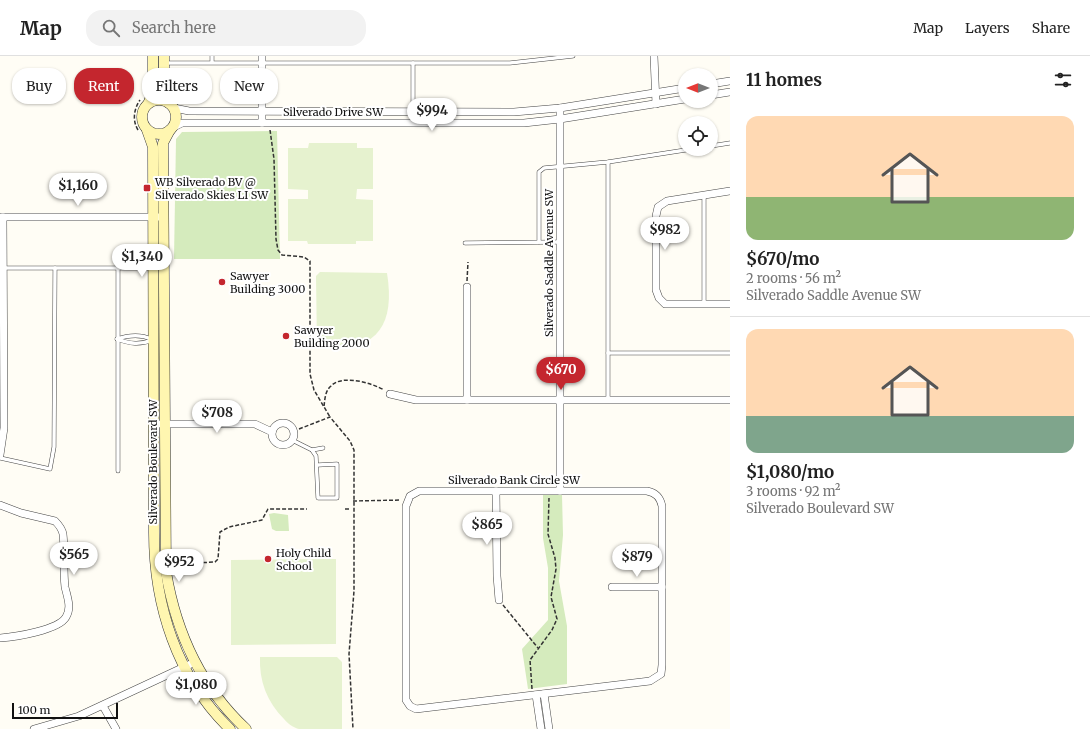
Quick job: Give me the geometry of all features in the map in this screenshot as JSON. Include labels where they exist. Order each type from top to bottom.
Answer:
[{"type":"street","points":[[153,56],[153,68]]},
{"type":"street","points":[[654,56],[656,104]]},
{"type":"street","points":[[147,104],[142,111],[141,116],[144,126],[147,130],[156,134],[166,133],[171,129],[176,118],[164,90],[164,59]]},
{"type":"street","points":[[262,59],[262,123]]},
{"type":"street","points":[[718,83],[730,81]]},
{"type":"street","name":"Silverado Drive SW","points":[[171,105],[184,111],[514,112],[560,108],[678,89]]},
{"type":"street","points":[[718,94],[730,92]]},
{"type":"street","name":"Silverado Drive SW","points":[[171,129],[182,123],[189,122],[524,123],[560,119],[678,100]]},
{"type":"street","name":"Silverado Saddle Avenue SW","points":[[560,108],[560,491]]},
{"type":"street","points":[[413,112],[413,123]]},
{"type":"street","name":"Silverado Boulevard SW","points":[[171,129],[164,143],[166,572],[178,622],[195,662],[218,699],[246,729]]},
{"type":"street","name":"Silverado Boulevard SW","points":[[147,130],[153,147],[153,424],[154,547],[156,575],[168,629],[185,667],[210,706],[230,729]]},
{"type":"street","points":[[730,191],[667,201],[660,204],[656,212],[656,290],[659,298],[665,304],[730,304]]},
{"type":"street","points":[[0,455],[4,428],[2,217],[164,217]]},
{"type":"street","points":[[467,287],[467,400]]},
{"type":"street","points":[[153,340],[164,340]]},
{"type":"street","points":[[390,394],[416,400],[730,400]]},
{"type":"street","points":[[153,424],[255,424],[272,432]]},
{"type":"street","points":[[279,424],[286,424],[293,432],[292,440],[285,445],[278,444],[273,439],[272,432],[279,424]]},
{"type":"street","name":"Silverado Bank Circle SW","points":[[419,491],[548,491],[647,491],[658,496],[662,506],[661,674],[650,681],[416,709],[410,706],[406,700],[407,500],[412,493],[419,491]]},
{"type":"street","points":[[496,491],[497,576],[499,600]]},
{"type":"street","points":[[0,505],[21,513],[55,521],[58,524],[63,534],[65,586],[69,607],[67,617],[59,624],[30,633],[0,638]]},
{"type":"street","points":[[612,587],[662,587]]},
{"type":"street","points":[[34,729],[67,721],[103,706],[195,662]]},
{"type":"street","points":[[544,694],[549,729]]},
{"type":"street","points":[[534,695],[541,729]]},
{"type":"street","points":[[103,706],[116,729]]},
{"type":"lane","points":[[212,56],[212,62]]},
{"type":"lane","points":[[164,59],[212,62],[262,59],[413,63],[522,62],[573,56]]},
{"type":"lane","points":[[413,63],[413,112]]},
{"type":"lane","points":[[718,145],[730,143]]},
{"type":"lane","points":[[539,242],[539,172],[544,168],[608,162],[678,151]]},
{"type":"lane","points":[[608,162],[608,401]]},
{"type":"lane","points":[[704,195],[704,304]]},
{"type":"lane","points":[[465,243],[560,242]]},
{"type":"lane","points":[[3,268],[153,268]]},
{"type":"lane","points":[[0,458],[50,469],[54,440],[55,268]]},
{"type":"lane","points":[[118,268],[118,471]]},
{"type":"lane","points":[[118,339],[128,336],[145,336],[153,340]]},
{"type":"lane","points":[[118,339],[128,343],[145,343],[153,340]]},
{"type":"lane","points":[[608,353],[730,353]]},
{"type":"lane","points":[[292,440],[312,450],[316,456],[318,465],[318,498],[337,498],[337,464],[318,465]]},
{"type":"lane","points":[[312,450],[323,448]]},
{"type":"path","points":[[270,126],[274,159],[276,239],[278,250],[282,255],[304,257],[310,261],[310,374],[314,390],[330,417],[350,442],[354,450],[354,591],[349,654],[353,729]]},
{"type":"path","points":[[265,130],[270,130]]},
{"type":"path","points":[[467,287],[468,262]]},
{"type":"path","points":[[324,406],[328,388],[336,382],[361,381],[377,386]]},
{"type":"path","points":[[298,429],[330,417]]},
{"type":"path","points":[[534,695],[530,660],[552,630],[557,619],[551,597],[556,569],[555,558],[548,534],[548,491]]},
{"type":"path","points":[[353,501],[397,500]]},
{"type":"path","points":[[173,564],[215,562],[218,559],[220,532],[230,527],[262,520],[268,509],[307,509]]},
{"type":"path","points":[[345,509],[351,509]]},
{"type":"path","points":[[499,600],[538,648]]},
{"type":"green space","points":[[277,131],[280,259],[174,259],[176,139],[182,132]]},
{"type":"green space","points":[[309,143],[357,143],[357,148],[373,148],[373,189],[357,189],[356,199],[373,200],[373,241],[356,241],[356,244],[308,244],[307,241],[288,241],[288,199],[308,199],[308,190],[288,189],[288,148],[308,148]]},
{"type":"green space","points":[[320,272],[387,273],[389,293],[388,309],[384,323],[377,333],[367,341],[353,346],[337,349],[317,348],[316,276]]},
{"type":"green space","points":[[543,495],[562,495],[563,535],[559,581],[567,626],[567,684],[528,689],[522,649],[548,620],[548,568],[543,538]]},
{"type":"green space","points":[[274,513],[288,515],[289,531],[276,531],[272,529],[269,514]]},
{"type":"green space","points":[[336,559],[336,644],[231,645],[231,560]]},
{"type":"green space","points":[[260,657],[337,657],[342,662],[342,729],[299,729],[287,722],[273,706],[265,691],[261,674]]},
{"type":"place","name":"WB Silverado BV @ Silverado Skies LI SW","points":[[147,188]]},
{"type":"place","name":"Sawyer Building 3000","points":[[222,282]]},
{"type":"place","name":"Sawyer Building 2000","points":[[286,336]]},
{"type":"place","name":"Holy Child School","points":[[268,559]]}]
